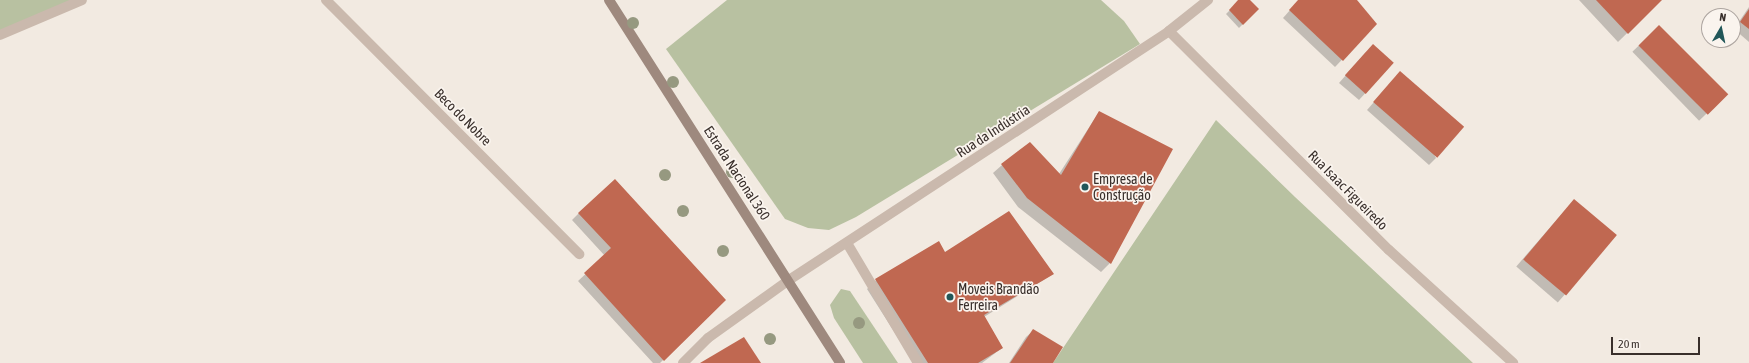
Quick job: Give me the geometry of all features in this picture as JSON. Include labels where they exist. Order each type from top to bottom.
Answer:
[{"type":"main road","name":"Estrada Nacional 360","points":[[609,0],[789,280],[840,363]]},
{"type":"street","points":[[0,35],[82,0]]},
{"type":"street","name":"Beco do Nobre","points":[[326,0],[579,254]]},
{"type":"street","name":"Rua da Indústria","points":[[683,363],[708,338],[789,280],[1169,31],[1208,0]]},
{"type":"street","name":"Rua Isaac Figueiredo","points":[[1169,31],[1389,250],[1513,363]]},
{"type":"street","points":[[847,243],[918,363]]},
{"type":"green space","points":[[0,0],[82,0],[0,35]]},
{"type":"green space","points":[[727,0],[1101,0],[1124,21],[1140,44],[856,217],[829,230],[808,228],[785,219],[666,49]]},
{"type":"green space","points":[[1216,120],[1295,197],[1473,363],[1053,363]]},
{"type":"green space","points":[[841,289],[850,291],[898,363],[863,363],[834,318],[830,305]]},
{"type":"building","points":[[1238,0],[1250,0],[1259,9],[1243,25],[1229,10]]},
{"type":"building","points":[[1298,0],[1357,0],[1377,24],[1343,61],[1289,10]]},
{"type":"building","points":[[1596,0],[1662,0],[1628,34]]},
{"type":"building","points":[[1749,9],[1749,29],[1741,23]]},
{"type":"building","points":[[1659,25],[1728,94],[1708,115],[1638,46]]},
{"type":"building","points":[[1373,44],[1394,63],[1366,94],[1345,75]]},
{"type":"building","points":[[1400,71],[1464,127],[1437,158],[1373,102]]},
{"type":"building","name":"Empresa de Construção","points":[[1099,111],[1173,149],[1111,264],[1027,198],[1001,164],[1030,142],[1061,175]]},
{"type":"building","points":[[615,179],[726,300],[664,361],[584,273],[611,248],[578,213]]},
{"type":"building","points":[[1574,199],[1617,235],[1566,296],[1523,260]]},
{"type":"building","name":"Moveis Brandão Ferreira","points":[[1009,211],[1054,274],[984,315],[1003,348],[978,363],[928,363],[875,279],[939,241],[945,252]]},
{"type":"building","points":[[1033,329],[1063,347],[1053,363],[1010,363]]},
{"type":"building","points":[[744,337],[761,363],[700,363]]},
{"type":"place","name":"Empresa de Construção","points":[[1085,187]]},
{"type":"place","name":"Moveis Brandão Ferreira","points":[[950,297]]}]
